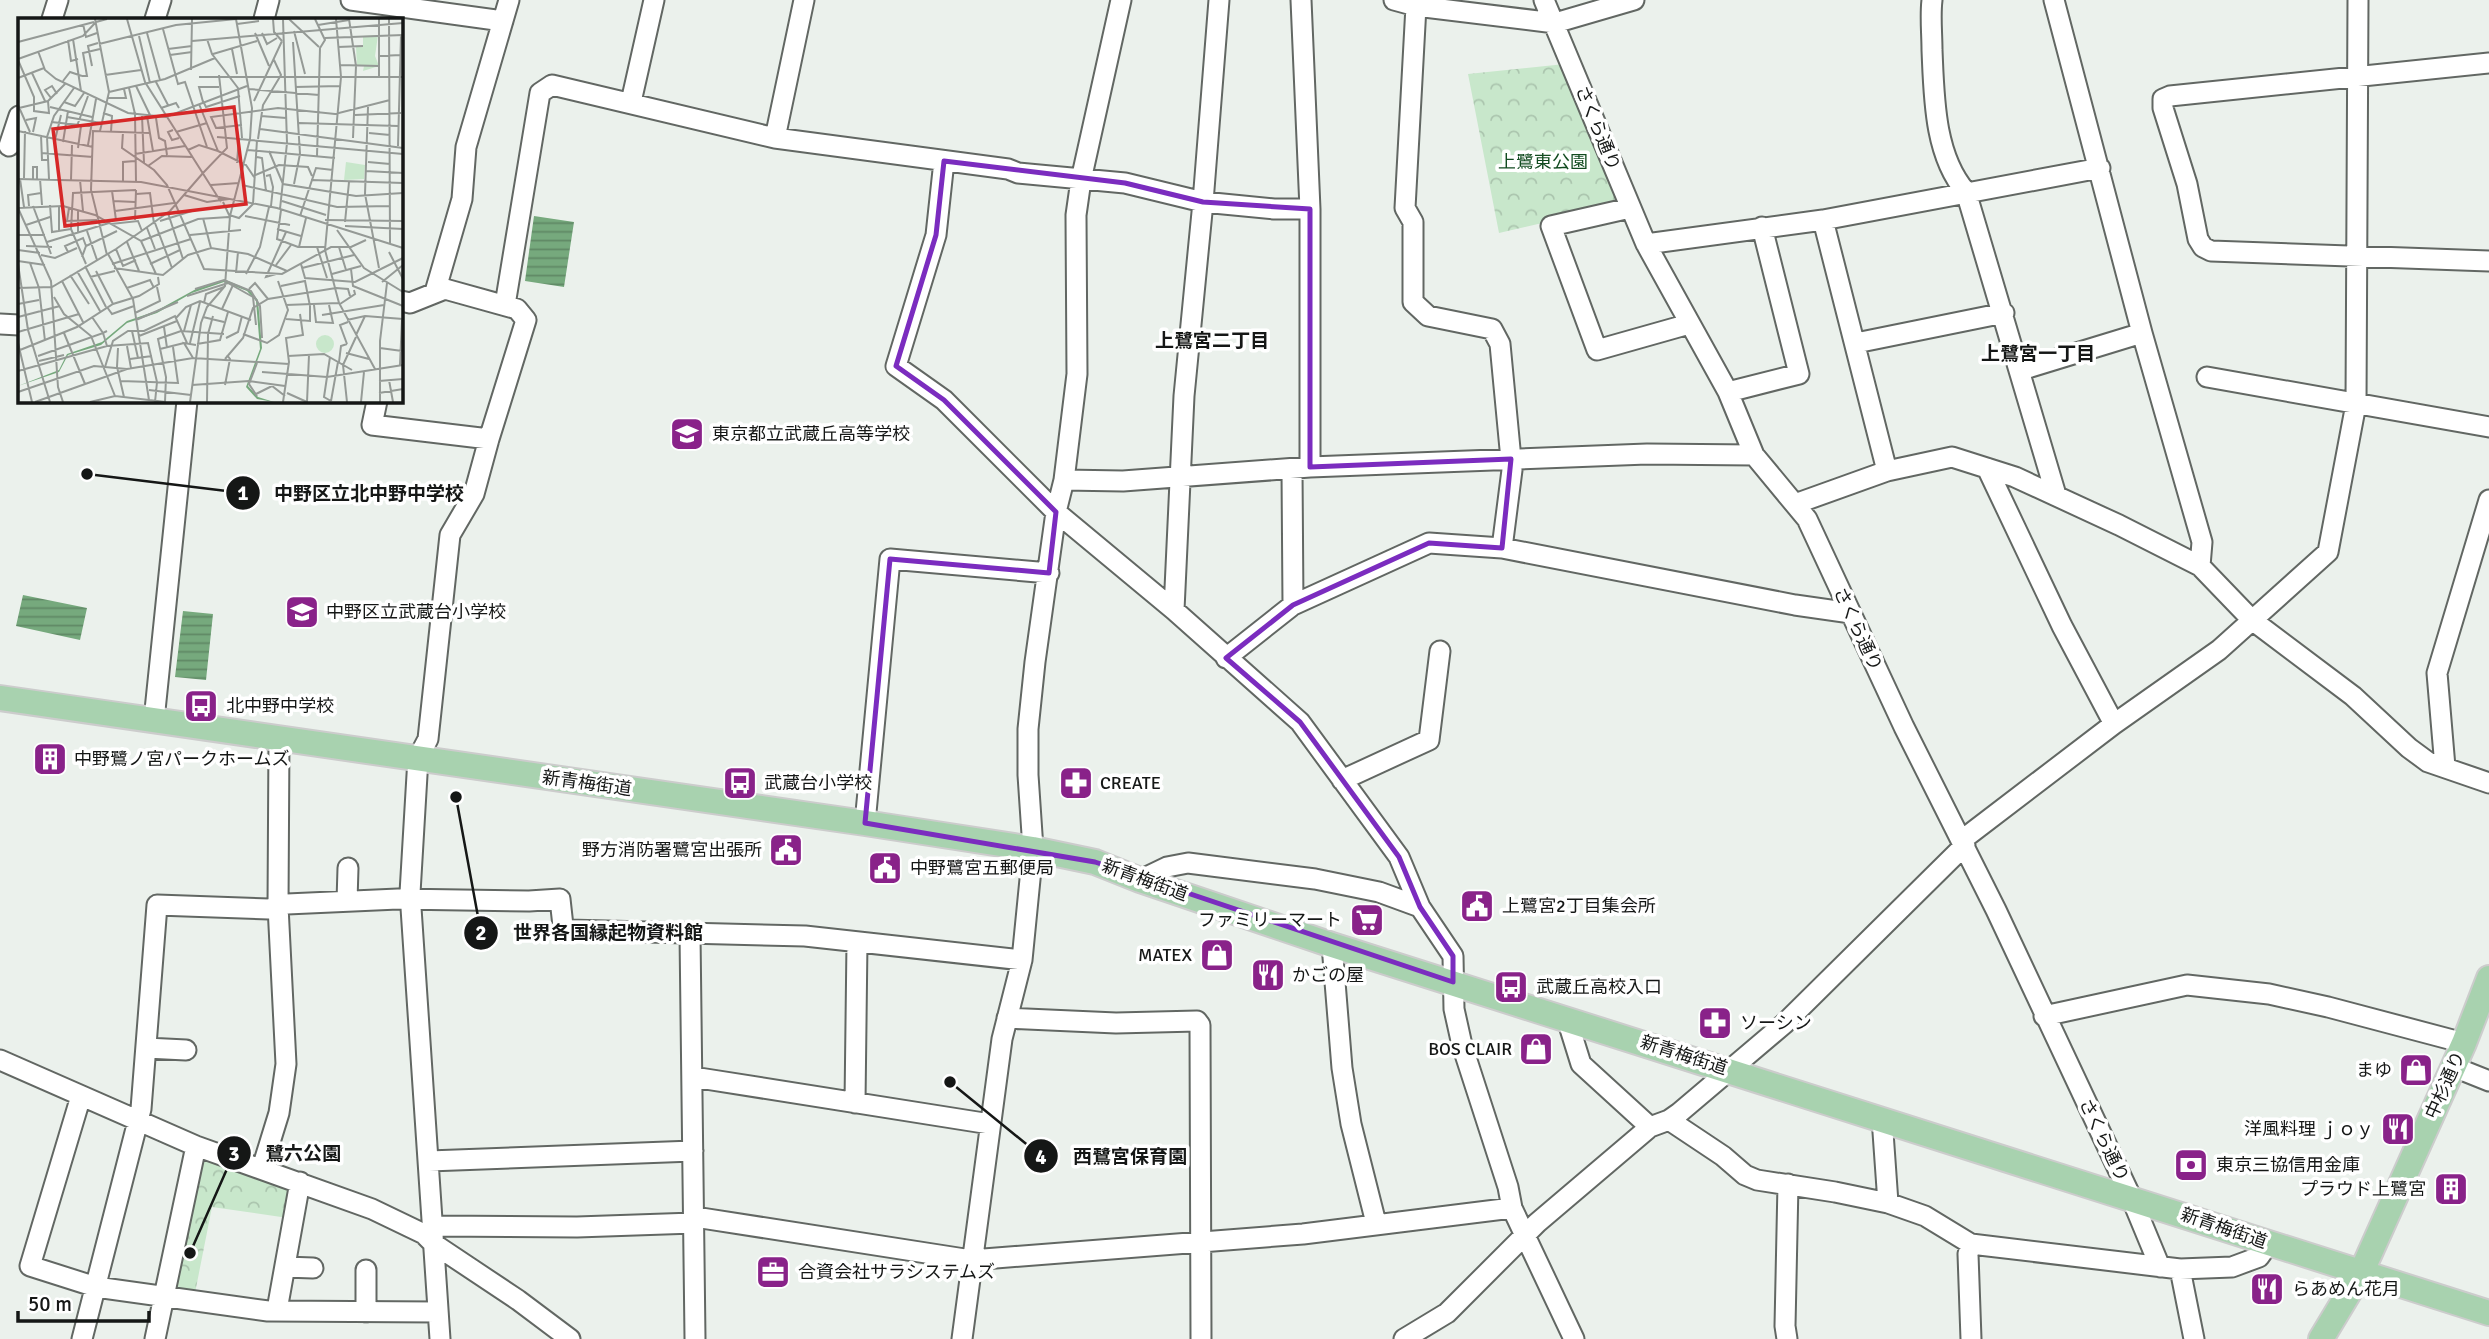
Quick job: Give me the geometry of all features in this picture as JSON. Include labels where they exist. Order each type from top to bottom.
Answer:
[{"type":"main road","name":"新青梅街道","points":[[0,698],[865,823],[1033,849],[1096,862],[1140,880],[1332,945],[2489,1312]]},
{"type":"main road","name":"中杉通り","points":[[2322,1339],[2362,1271],[2464,1043],[2489,978]]},
{"type":"street","points":[[52,18],[58,0]]},
{"type":"street","points":[[155,18],[161,0]]},
{"type":"street","points":[[264,18],[269,0]]},
{"type":"street","points":[[351,0],[379,12],[503,21]]},
{"type":"street","points":[[435,292],[462,199],[466,146],[509,0]]},
{"type":"street","points":[[631,102],[653,0]]},
{"type":"street","points":[[775,138],[804,0]]},
{"type":"street","points":[[962,1339],[990,1124],[1007,1018],[1022,960],[1033,849],[1028,729],[1035,662],[1056,512],[1064,480],[1077,374],[1076,215],[1081,180],[1121,0]]},
{"type":"street","points":[[1174,610],[1187,360],[1219,0]]},
{"type":"street","points":[[1293,605],[1301,468],[1310,209],[1301,0]]},
{"type":"street","points":[[1394,0],[1416,6],[1555,23],[1634,0]]},
{"type":"street","name":"さくら通り","points":[[1544,0],[1646,244],[1728,392],[1754,455],[1807,519],[1904,727],[1964,842],[2131,1197],[2170,1268],[2194,1339]]},
{"type":"street","points":[[1932,0],[1936,114],[1944,149],[1956,181],[1966,192],[2056,495]]},
{"type":"street","points":[[2053,0],[2142,333],[2202,542],[2200,566]]},
{"type":"street","points":[[1416,1336],[1447,1312],[1537,1223],[1650,1127],[1669,1120],[1784,1024],[1964,842],[2114,724],[2219,650],[2328,552],[2356,404],[2358,0]]},
{"type":"street","points":[[1416,6],[1405,208],[1413,222],[1413,302],[1429,316],[1492,329],[1500,344],[1512,470],[1502,548]]},
{"type":"street","points":[[2489,63],[2170,96],[2163,99],[2163,108],[2187,184],[2198,239],[2203,247],[2211,251],[2489,261]]},
{"type":"street","points":[[505,306],[540,93],[552,85],[775,138],[1081,180],[1125,183],[1203,202],[1274,209],[1310,209]]},
{"type":"street","points":[[9,147],[18,119]]},
{"type":"street","points":[[943,161],[936,235],[896,366],[944,400],[1056,512],[1174,610],[1300,722],[1399,857],[1420,907],[1453,956],[1454,1009],[1462,1045],[1508,1187],[1512,1208],[1574,1339]]},
{"type":"street","points":[[1646,244],[1823,220],[2100,168]]},
{"type":"street","points":[[1630,208],[1551,226],[1597,350],[1689,324]]},
{"type":"street","points":[[1823,220],[1887,471]]},
{"type":"street","points":[[1728,392],[1799,374],[1762,227]]},
{"type":"street","points":[[402,301],[410,303],[445,289],[517,309],[526,320],[488,439],[474,494],[450,535],[428,739],[418,758],[411,900],[440,1339]]},
{"type":"street","points":[[1856,343],[2004,313]]},
{"type":"street","points":[[0,324],[18,325]]},
{"type":"street","points":[[2021,370],[2142,333]]},
{"type":"street","points":[[2207,377],[2489,427]]},
{"type":"street","points":[[154,720],[187,402]]},
{"type":"street","points":[[377,402],[372,425],[488,439]]},
{"type":"street","points":[[1064,480],[1123,481],[1301,468],[1647,454],[1754,455]]},
{"type":"street","points":[[1795,504],[1887,471],[1952,457],[2015,477],[2200,566],[2252,620],[2353,696],[2409,748],[2428,762],[2489,783]]},
{"type":"street","points":[[1987,468],[2062,626],[2114,724]]},
{"type":"street","points":[[2445,767],[2437,673],[2489,500]]},
{"type":"street","points":[[1226,658],[1293,605],[1429,543],[1502,548],[1795,605],[1851,613]]},
{"type":"street","points":[[865,823],[890,559],[1049,573]]},
{"type":"street","points":[[1342,780],[1429,740],[1440,651]]},
{"type":"street","points":[[262,1168],[279,1113],[286,1064],[278,906],[279,738]]},
{"type":"street","points":[[1140,880],[1167,867],[1188,863],[1315,879],[1379,892],[1420,907]]},
{"type":"street","points":[[347,901],[348,868]]},
{"type":"street","points":[[82,1339],[141,1110],[157,905],[269,909],[347,901],[560,899],[563,926],[568,930],[805,936],[1022,960]]},
{"type":"street","points":[[690,934],[695,1338]]},
{"type":"street","points":[[855,1103],[857,942]]},
{"type":"street","points":[[1332,945],[1342,1068],[1351,1125],[1376,1223]]},
{"type":"street","points":[[2044,1016],[2187,985],[2269,994],[2464,1043]]},
{"type":"street","points":[[1007,1018],[1116,1023],[1198,1021],[1201,1339]]},
{"type":"street","points":[[1567,1019],[1581,1065],[1650,1127]]},
{"type":"street","points":[[146,1048],[186,1050]]},
{"type":"street","points":[[0,1060],[195,1146],[300,1182],[372,1209],[424,1234],[433,1235],[694,1220],[971,1260],[1303,1234],[1512,1208]]},
{"type":"street","points":[[2464,1071],[2489,1081]]},
{"type":"street","points":[[693,1077],[990,1124]]},
{"type":"street","points":[[81,1096],[30,1266],[96,1287],[268,1311],[438,1312]]},
{"type":"street","points":[[1882,1118],[1888,1203]]},
{"type":"street","points":[[1669,1120],[1706,1143],[1745,1175],[1756,1180],[1888,1203],[1925,1216],[1971,1244],[2170,1268],[2232,1267],[2259,1256],[2269,1243]]},
{"type":"street","points":[[155,1339],[195,1146]]},
{"type":"street","points":[[429,1161],[693,1151]]},
{"type":"street","points":[[277,1310],[300,1182]]},
{"type":"street","points":[[1780,1337],[1788,1184]]},
{"type":"street","points":[[433,1235],[570,1339]]},
{"type":"street","points":[[1971,1244],[1968,1254],[1971,1339]]},
{"type":"street","points":[[285,1267],[313,1269]]},
{"type":"street","points":[[366,1270],[366,1312]]},
{"type":"street","points":[[686,1339],[708,1339]]},
{"type":"highlighted area","points":[[944,161],[1125,183],[1203,202],[1310,209],[1310,467],[1511,459],[1502,548],[1429,543],[1293,605],[1226,658],[1300,722],[1399,857],[1420,907],[1453,956],[1453,982],[1095,862],[865,823],[890,559],[1049,573],[1056,512],[944,400],[896,366],[936,235]]},
{"type":"green space","name":"上鷺東公園","points":[[1565,64],[1624,204],[1499,233],[1468,74]]},
{"type":"green space","points":[[199,1154],[292,1185],[288,1218],[212,1207],[195,1293],[173,1291]]},
{"type":"shaded area","points":[[534,216],[574,222],[564,287],[525,281]]},
{"type":"shaded area","points":[[23,595],[87,608],[80,640],[16,626]]},
{"type":"shaded area","points":[[183,611],[213,614],[206,680],[175,677]]},
{"type":"place","name":"東京都立武蔵丘高等学校","points":[[687,434]]},
{"type":"place","name":"中野区立北中野中学校","points":[[87,474]]},
{"type":"place","name":"中野区立武蔵台小学校","points":[[302,612]]},
{"type":"place","name":"北中野中学校","points":[[201,706]]},
{"type":"place","name":"中野鷺ノ宮パークホームズ","points":[[50,759]]},
{"type":"place","name":"武蔵台小学校","points":[[740,783]]},
{"type":"place","name":"CREATE","points":[[1076,783]]},
{"type":"place","name":"世界各国縁起物資料館","points":[[456,797]]},
{"type":"place","name":"野方消防署鷺宮出張所","points":[[786,850]]},
{"type":"place","name":"中野鷺宮五郵便局","points":[[885,868]]},
{"type":"place","name":"上鷺宮2丁目集会所","points":[[1477,906]]},
{"type":"place","name":"ファミリーマート","points":[[1367,920]]},
{"type":"place","name":"MATEX","points":[[1217,955]]},
{"type":"place","name":"かごの屋","points":[[1268,975]]},
{"type":"place","name":"武蔵丘高校入口","points":[[1511,987]]},
{"type":"place","name":"ソーシン","points":[[1715,1023]]},
{"type":"place","name":"BOS CLAIR","points":[[1536,1049]]},
{"type":"place","name":"まゆ","points":[[2416,1070]]},
{"type":"place","name":"西鷺宮保育園","points":[[950,1082]]},
{"type":"place","name":"洋風料理 ｊｏｙ","points":[[2398,1129]]},
{"type":"place","name":"東京三協信用金庫","points":[[2191,1165]]},
{"type":"place","name":"プラウド上鷺宮","points":[[2451,1189]]},
{"type":"place","name":"鷺六公園","points":[[190,1253]]},
{"type":"place","name":"合資会社サラシステムズ","points":[[773,1272]]},
{"type":"place","name":"らあめん花月","points":[[2267,1289]]},
{"type":"district","name":"上鷺宮二丁目","points":[[1212,340]]},
{"type":"district","name":"上鷺宮一丁目","points":[[2038,353]]}]
